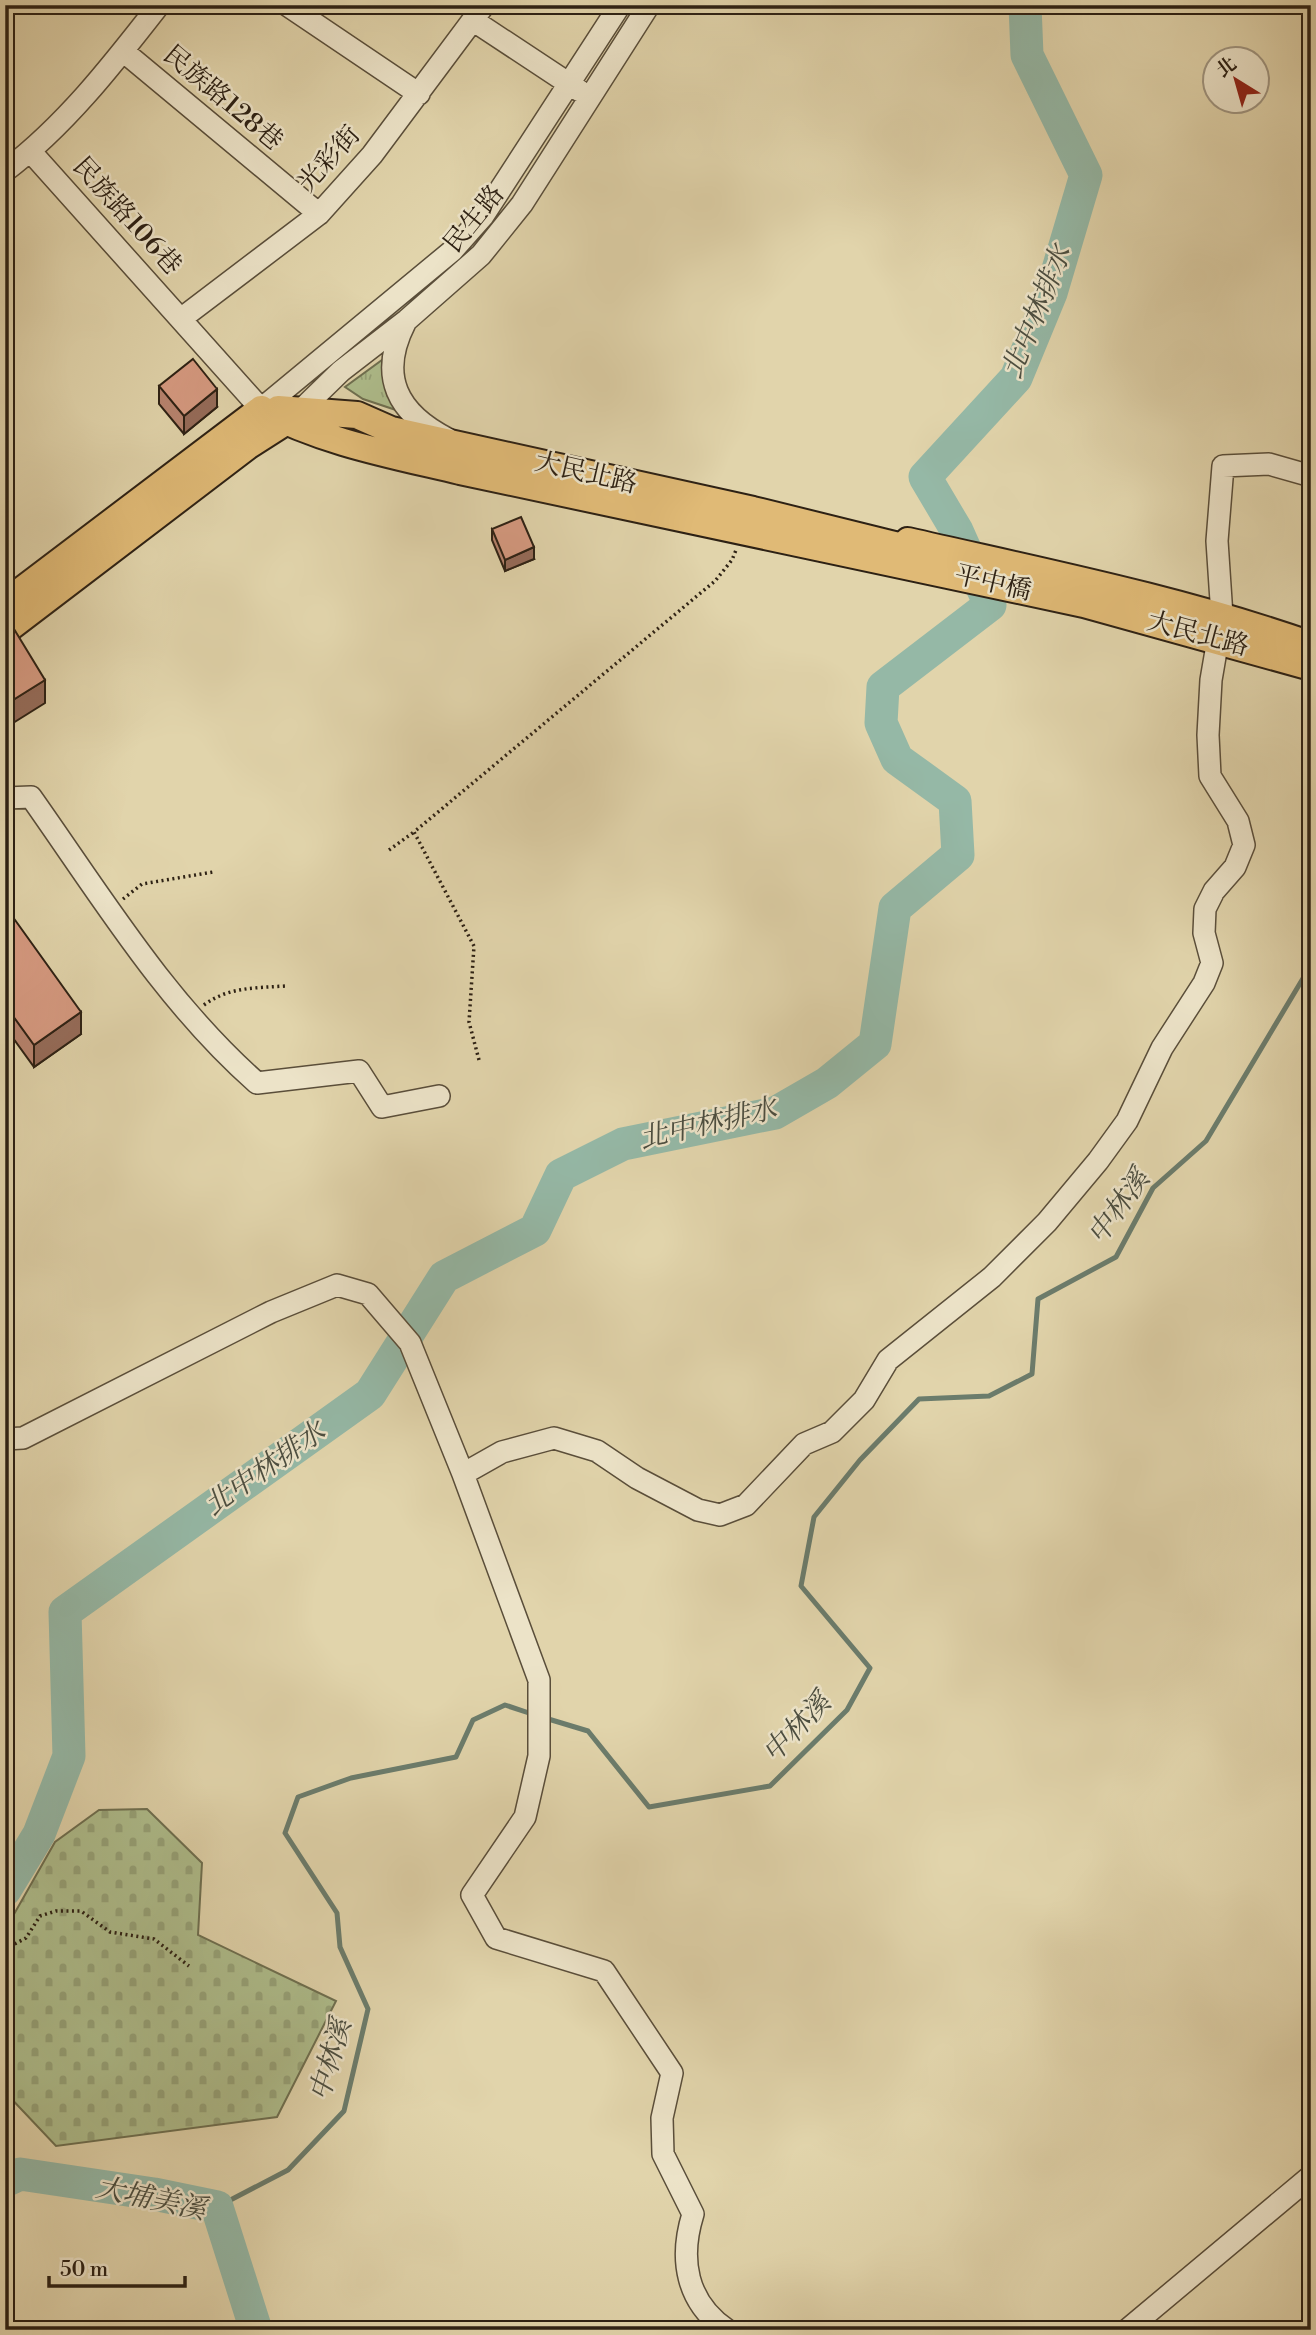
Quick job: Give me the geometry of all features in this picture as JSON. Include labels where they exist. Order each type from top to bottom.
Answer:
[{"type":"main road","points":[[5,603],[261,409],[290,408]]},
{"type":"main road","name":"大民北路","points":[[290,408],[357,415],[391,430],[903,547],[905,552]]},
{"type":"main road","name":"大民北路","points":[[290,408],[362,447],[460,471],[742,531],[905,552]]},
{"type":"main road","name":"民生路","points":[[5,631],[250,445],[290,408]]},
{"type":"main road","name":"平中橋","points":[[905,552],[1087,593]]},
{"type":"main road","name":"大民北路","points":[[1087,593],[1221,628],[1311,645]]},
{"type":"main road","name":"大民北路","points":[[1221,628],[1311,667]]},
{"type":"street","points":[[5,171],[31,152],[123,51],[159,5]]},
{"type":"street","points":[[287,5],[419,94]]},
{"type":"street","name":"民生路","points":[[290,408],[452,251],[483,216],[620,5]]},
{"type":"street","points":[[290,408],[407,320],[489,245],[522,204],[649,5]]},
{"type":"street","points":[[479,13],[570,84],[591,97]]},
{"type":"street","name":"光彩街","points":[[182,318],[319,214],[372,155],[479,13]]},
{"type":"street","name":"民族路128巷","points":[[123,51],[319,214]]},
{"type":"street","name":"民族路106巷","points":[[31,152],[261,409]]},
{"type":"street","points":[[407,320],[396,342],[393,366],[400,402],[429,429],[456,443]]},
{"type":"street","points":[[463,1474],[502,1452],[554,1438],[597,1451],[636,1478],[698,1510],[720,1514],[746,1505],[804,1444],[832,1432],[864,1400],[888,1360],[992,1277],[1047,1222],[1127,1121],[1162,1048],[1204,984],[1212,963],[1205,933],[1205,909],[1214,891],[1234,867],[1244,845],[1238,821],[1210,776],[1208,735],[1211,680],[1221,628],[1217,541],[1223,466],[1269,464],[1311,476]]},
{"type":"street","points":[[5,798],[31,797],[188,1016],[216,1047],[257,1083],[359,1071],[382,1107],[439,1096]]},
{"type":"street","points":[[5,1439],[23,1438],[271,1312],[337,1285],[368,1294],[410,1343],[463,1474],[539,1680],[539,1756],[524,1817],[472,1895],[496,1938],[604,1971],[672,2073],[662,2118],[663,2154],[693,2214],[685,2238],[691,2290],[717,2323],[727,2330]]},
{"type":"street","points":[[1127,2330],[1311,2176]]},
{"type":"path","points":[[388,850],[414,832],[715,581],[732,560],[742,531]]},
{"type":"path","points":[[414,832],[474,946],[470,1023],[479,1060]]},
{"type":"path","points":[[111,909],[142,884],[213,872]]},
{"type":"path","points":[[188,1016],[218,995],[237,989],[285,986]]},
{"type":"path","points":[[5,1949],[26,1938],[40,1916],[56,1911],[81,1911],[110,1932],[154,1939],[189,1966]]},
{"type":"green space","points":[[382,360],[382,370],[399,411],[363,399],[345,387]]},
{"type":"green space","points":[[147,1809],[202,1863],[198,1935],[336,2001],[277,2117],[56,2146],[5,2092],[5,1930],[55,1842],[99,1810]]},
{"type":"building","points":[[193,359],[217,389],[184,416],[159,386]]},
{"type":"building","points":[[521,517],[534,547],[505,560],[492,529]]},
{"type":"building","points":[[14,629],[45,680],[5,705],[5,635]]},
{"type":"building","points":[[5,906],[81,1012],[34,1045],[5,1005]]},
{"type":"waterway","name":"北中林排水","points":[[5,1890],[39,1834],[69,1756],[65,1612],[370,1394],[444,1277],[535,1230],[561,1175],[623,1144],[775,1113],[827,1083],[875,1044],[895,908],[958,855],[955,801],[897,759],[881,723],[883,687],[990,605],[957,531],[925,477],[1016,378],[1051,293],[1086,175],[1027,55],[1025,5]]},
{"type":"waterway","name":"中林溪","points":[[545,1718],[588,1731],[649,1807],[770,1786],[847,1710],[870,1668],[801,1586],[814,1517],[860,1460],[919,1399],[989,1396],[1032,1374],[1038,1299],[1116,1257],[1153,1188],[1206,1141],[1311,965]]},
{"type":"waterway","name":"中林溪","points":[[217,2207],[288,2170],[344,2111],[368,2009],[340,1947],[337,1913],[285,1833],[298,1797],[351,1778],[456,1757],[473,1720],[505,1705],[532,1714]]},
{"type":"waterway","name":"大埔美溪","points":[[5,2181],[20,2174],[154,2194],[217,2207],[256,2330]]}]
